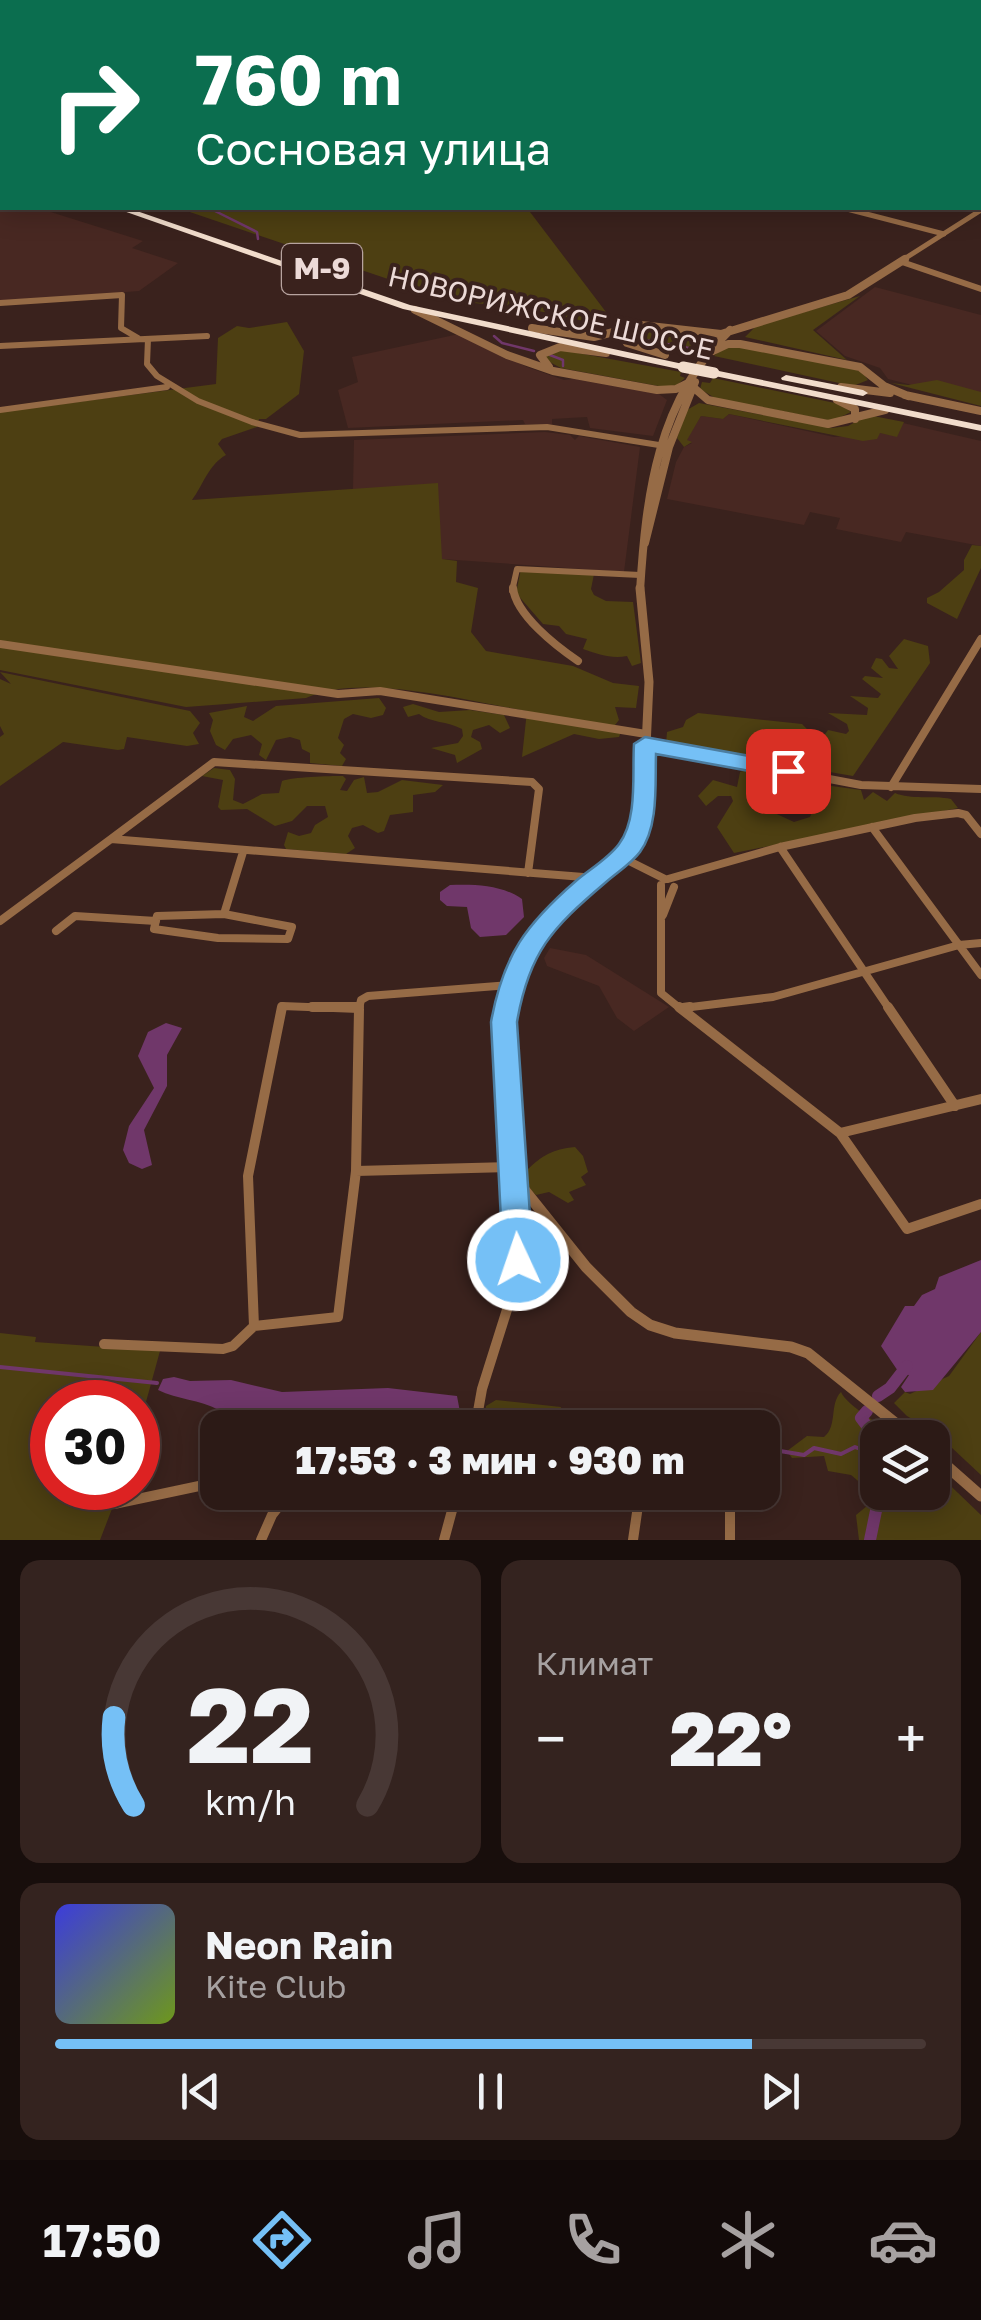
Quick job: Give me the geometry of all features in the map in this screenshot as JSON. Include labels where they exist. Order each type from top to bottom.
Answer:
[{"type":"highway","name":"НОВОРИЖСКОЕ ШОССЕ","points":[[126,210],[403,306],[608,353],[715,369],[981,428]]},
{"type":"highway","name":"НОВОРИЖСКОЕ ШОССЕ","points":[[154,210],[393,294],[665,355],[685,363]]},
{"type":"highway","name":"НОВОРИЖСКОЕ ШОССЕ","points":[[715,369],[808,382],[981,415]]},
{"type":"street","points":[[852,210],[944,234]]},
{"type":"street","points":[[642,556],[669,427],[709,351],[730,330],[848,295],[981,210]]},
{"type":"street","points":[[912,255],[912,261],[924,269]]},
{"type":"street","points":[[902,262],[981,289]]},
{"type":"street","points":[[893,268],[924,269]]},
{"type":"street","points":[[0,303],[122,295],[120,328],[145,340]]},
{"type":"street","name":"М-9","points":[[403,306],[455,326],[516,360],[645,388],[670,396],[678,409],[696,402],[720,402]]},
{"type":"street","points":[[709,351],[750,323]]},
{"type":"street","name":"М-9","points":[[632,327],[622,334],[624,340],[665,355]]},
{"type":"street","name":"М-9","points":[[532,328],[594,337],[632,327],[715,336],[730,330]]},
{"type":"street","points":[[741,328],[738,339],[756,346]]},
{"type":"street","points":[[686,333],[704,340],[709,351]]},
{"type":"street","points":[[0,346],[207,336]]},
{"type":"street","points":[[145,340],[149,370],[167,386],[304,437],[547,427],[666,446]]},
{"type":"street","points":[[709,351],[728,344],[756,346],[860,367],[870,374],[872,381],[854,388]]},
{"type":"street","name":"М-9","points":[[561,370],[541,361],[543,352],[560,347],[608,353]]},
{"type":"street","points":[[860,367],[884,386],[908,396]]},
{"type":"street","points":[[808,382],[908,396],[981,415]]},
{"type":"street","name":"М-9","points":[[645,388],[671,390],[690,385],[698,395],[720,402],[828,424],[855,419],[872,410],[908,412]]},
{"type":"street","points":[[0,410],[167,386]]},
{"type":"street","name":"М-9","points":[[791,388],[847,403],[856,412],[855,419]]},
{"type":"street","points":[[0,401],[18,407]]},
{"type":"street","points":[[478,1410],[517,1278],[504,1038],[510,986],[534,935],[630,848],[641,824],[649,664],[640,575],[646,500],[678,409]]},
{"type":"street","points":[[630,440],[655,438],[669,427]]},
{"type":"street","points":[[630,440],[652,450],[656,463]]},
{"type":"street","points":[[578,661],[547,636],[516,601],[512,591],[517,569],[640,575]]},
{"type":"street","points":[[891,787],[981,639]]},
{"type":"street","points":[[0,644],[338,694],[380,691],[891,787],[981,788]]},
{"type":"street","points":[[0,921],[214,762],[532,782],[539,789],[528,873]]},
{"type":"street","points":[[665,882],[780,847],[958,813],[966,815],[981,834]]},
{"type":"street","points":[[872,827],[981,974]]},
{"type":"street","points":[[111,839],[596,878]]},
{"type":"street","points":[[780,847],[955,1106]]},
{"type":"street","points":[[224,914],[243,852]]},
{"type":"street","points":[[621,857],[665,882]]},
{"type":"street","points":[[665,882],[660,924],[661,993],[840,1133],[907,1229],[981,1204]]},
{"type":"street","points":[[224,914],[292,927],[288,939],[218,938],[154,929],[157,916],[224,914]]},
{"type":"street","points":[[56,931],[75,916],[156,920]]},
{"type":"street","points":[[682,1008],[773,997],[959,945],[981,943]]},
{"type":"street","points":[[104,1344],[224,1349],[234,1346],[254,1326],[338,1316],[356,1171],[361,1000],[368,996],[510,986]]},
{"type":"street","points":[[254,1326],[248,1176],[279,1009],[286,1005],[360,1010]]},
{"type":"street","points":[[840,1133],[981,1099]]},
{"type":"street","points":[[356,1171],[512,1172]]},
{"type":"street","points":[[512,1172],[613,1297],[650,1324],[674,1333],[791,1346],[808,1353],[892,1420]]},
{"type":"street","points":[[950,1469],[981,1496]]},
{"type":"street","points":[[160,1494],[200,1486]]},
{"type":"street","points":[[261,1540],[276,1510]]},
{"type":"street","points":[[444,1540],[452,1510]]},
{"type":"street","points":[[633,1540],[637,1510]]},
{"type":"street","points":[[730,1510],[730,1540]]},
{"type":"shaded area","points":[[0,210],[44,210],[143,241],[132,248],[178,263],[139,291],[0,302]]},
{"type":"shaded area","points":[[184,210],[529,210],[606,312],[608,322],[597,324],[525,308],[453,301]]},
{"type":"shaded area","points":[[875,287],[981,315],[981,402],[888,379],[880,368],[845,356],[816,331]]},
{"type":"shaded area","points":[[860,296],[813,330],[847,360],[745,337],[756,326]]},
{"type":"shaded area","points":[[287,322],[304,351],[299,394],[266,419],[259,419],[257,427],[222,439],[218,444],[226,455],[211,469],[192,500],[438,483],[442,559],[457,561],[456,582],[478,588],[471,632],[486,651],[573,666],[613,683],[639,686],[636,708],[615,707],[619,720],[611,730],[621,732],[619,737],[599,739],[574,734],[522,757],[527,711],[415,691],[355,688],[306,698],[186,707],[0,670],[0,412],[216,384],[218,338],[237,326]]},
{"type":"shaded area","points":[[642,328],[699,339],[703,349],[698,355],[627,339],[626,333]]},
{"type":"shaded area","points":[[459,334],[564,380],[581,378],[659,394],[667,400],[653,436],[590,428],[587,417],[552,419],[552,424],[525,424],[523,420],[348,428],[338,390],[358,382],[352,357]]},
{"type":"shaded area","points":[[734,346],[854,369],[868,380],[853,386],[714,356],[721,349]]},
{"type":"shaded area","points":[[556,349],[681,372],[680,376],[685,378],[677,385],[664,387],[561,368],[544,359]]},
{"type":"shaded area","points":[[713,378],[840,404],[851,412],[832,421],[715,398],[700,389],[702,382],[710,383]]},
{"type":"shaded area","points":[[937,380],[981,392],[981,406],[891,383],[908,385]]},
{"type":"shaded area","points":[[699,403],[832,428],[848,426],[868,415],[904,422],[897,437],[880,433],[877,439],[863,441],[729,414],[723,419],[701,416],[687,440],[692,442],[684,447],[677,438],[687,410]]},
{"type":"shaded area","points":[[729,414],[834,437],[880,433],[897,436],[903,423],[981,441],[981,546],[906,532],[901,542],[836,529],[840,518],[810,512],[804,525],[667,499],[676,462],[684,447],[692,443],[686,440],[701,416],[723,419]]},
{"type":"shaded area","points":[[545,432],[570,435],[575,440],[579,436],[640,447],[624,572],[442,559],[353,489],[354,440]]},
{"type":"shaded area","points":[[972,545],[981,546],[981,568],[957,619],[927,603],[927,598],[964,570],[964,560]]},
{"type":"shaded area","points":[[521,569],[594,574],[594,595],[606,601],[633,602],[641,663],[632,666],[627,656],[583,649],[587,639],[566,634],[559,626],[543,624],[516,593]]},
{"type":"shaded area","points":[[904,639],[928,646],[930,663],[853,776],[666,744],[667,732],[683,727],[686,720],[698,713],[802,724],[809,731],[805,738],[809,741],[823,737],[828,730],[846,734],[847,724],[828,713],[867,715],[868,708],[850,696],[878,698],[881,694],[862,679],[883,678],[871,668],[876,658],[889,668],[898,669],[889,656]]},
{"type":"shaded area","points":[[0,672],[190,711],[200,723],[193,733],[199,744],[187,746],[127,737],[124,749],[118,750],[63,742],[0,786],[0,737],[4,734],[0,726],[0,679],[11,684]]},
{"type":"shaded area","points":[[379,698],[386,708],[383,715],[371,718],[353,714],[344,719],[338,738],[344,745],[340,753],[346,759],[342,766],[310,763],[310,753],[302,749],[300,740],[290,737],[276,740],[266,760],[259,755],[262,744],[251,735],[233,739],[225,750],[216,745],[210,731],[213,720],[209,713],[247,706],[244,717],[253,721],[276,706]]},
{"type":"shaded area","points":[[413,704],[439,712],[470,710],[504,715],[510,728],[500,733],[489,725],[473,730],[471,737],[480,742],[482,749],[457,763],[455,755],[431,748],[458,743],[462,729],[419,714],[408,717],[403,707]]},
{"type":"shaded area","points":[[214,768],[230,770],[235,779],[233,800],[243,804],[262,794],[279,793],[282,781],[302,778],[343,776],[346,779],[340,790],[347,791],[354,780],[364,777],[367,793],[402,780],[443,785],[435,792],[413,795],[413,812],[390,815],[384,831],[378,833],[363,825],[352,828],[348,836],[355,848],[346,854],[286,849],[284,845],[288,832],[299,836],[311,833],[315,825],[328,817],[325,806],[307,806],[292,821],[275,826],[247,809],[221,810],[218,807],[223,780],[202,776]]},
{"type":"shaded area","points":[[745,770],[753,775],[749,792],[755,804],[794,822],[810,817],[824,785],[861,790],[864,800],[873,792],[887,801],[895,793],[951,799],[958,808],[734,853],[717,827],[733,801],[731,796],[718,796],[706,806],[698,796],[713,780],[737,787],[740,772]]},
{"type":"shaded area","points":[[450,885],[488,886],[514,894],[522,899],[524,917],[506,935],[480,937],[471,928],[467,907],[447,906],[440,900],[440,892]]},
{"type":"shaded area","points":[[550,948],[586,955],[669,1007],[634,1031],[617,1018],[599,986],[547,966],[544,958]]},
{"type":"shaded area","points":[[166,1023],[182,1028],[167,1055],[167,1086],[144,1130],[152,1165],[142,1169],[129,1163],[123,1150],[129,1126],[154,1088],[138,1056],[148,1032]]},
{"type":"shaded area","points":[[512,1106],[518,1109],[527,1170],[560,1149],[575,1147],[583,1156],[588,1172],[581,1177],[586,1185],[569,1192],[574,1200],[568,1203],[549,1192],[536,1195],[529,1186],[517,1154]]},
{"type":"shaded area","points":[[981,1260],[981,1332],[933,1390],[905,1392],[901,1387],[909,1375],[900,1374],[881,1346],[905,1306],[914,1306],[922,1295],[935,1289],[939,1277]]},
{"type":"shaded area","points":[[981,1332],[981,1475],[950,1446],[950,1420],[914,1420],[894,1403],[905,1392],[910,1394],[949,1376]]},
{"type":"shaded area","points":[[0,1333],[36,1337],[35,1342],[160,1351],[152,1380],[30,1380],[30,1510],[112,1510],[100,1540],[0,1540]]},
{"type":"shaded area","points":[[163,1379],[231,1380],[282,1392],[388,1388],[457,1396],[460,1410],[219,1410],[160,1391]]},
{"type":"shaded area","points":[[841,1392],[873,1420],[860,1420],[860,1483],[851,1475],[828,1471],[824,1456],[792,1458],[787,1451],[807,1436],[824,1437]]},
{"type":"shaded area","points":[[496,1400],[561,1407],[485,1410]]},
{"type":"shaded area","points":[[950,1485],[981,1515],[981,1540],[859,1540],[856,1515],[862,1510],[950,1510]]},
{"type":"waterway","points":[[213,210],[257,232],[258,239]]},
{"type":"waterway","points":[[509,313],[594,331]]},
{"type":"waterway","points":[[494,336],[502,343],[534,351]]},
{"type":"waterway","points":[[639,339],[700,350]]},
{"type":"waterway","points":[[550,355],[563,360],[563,366]]},
{"type":"waterway","points":[[878,1396],[890,1388],[907,1366]]},
{"type":"waterway","points":[[0,1367],[128,1380]]},
{"type":"waterway","points":[[867,1411],[861,1418],[876,1438],[871,1453],[878,1501],[870,1540]]},
{"type":"waterway","points":[[780,1451],[804,1455],[814,1448],[841,1454],[855,1447],[860,1449]]},
{"type":"route","points":[[518,1260],[504,1022],[510,986],[521,958],[548,918],[621,857],[637,836],[645,744],[788,771]]}]
